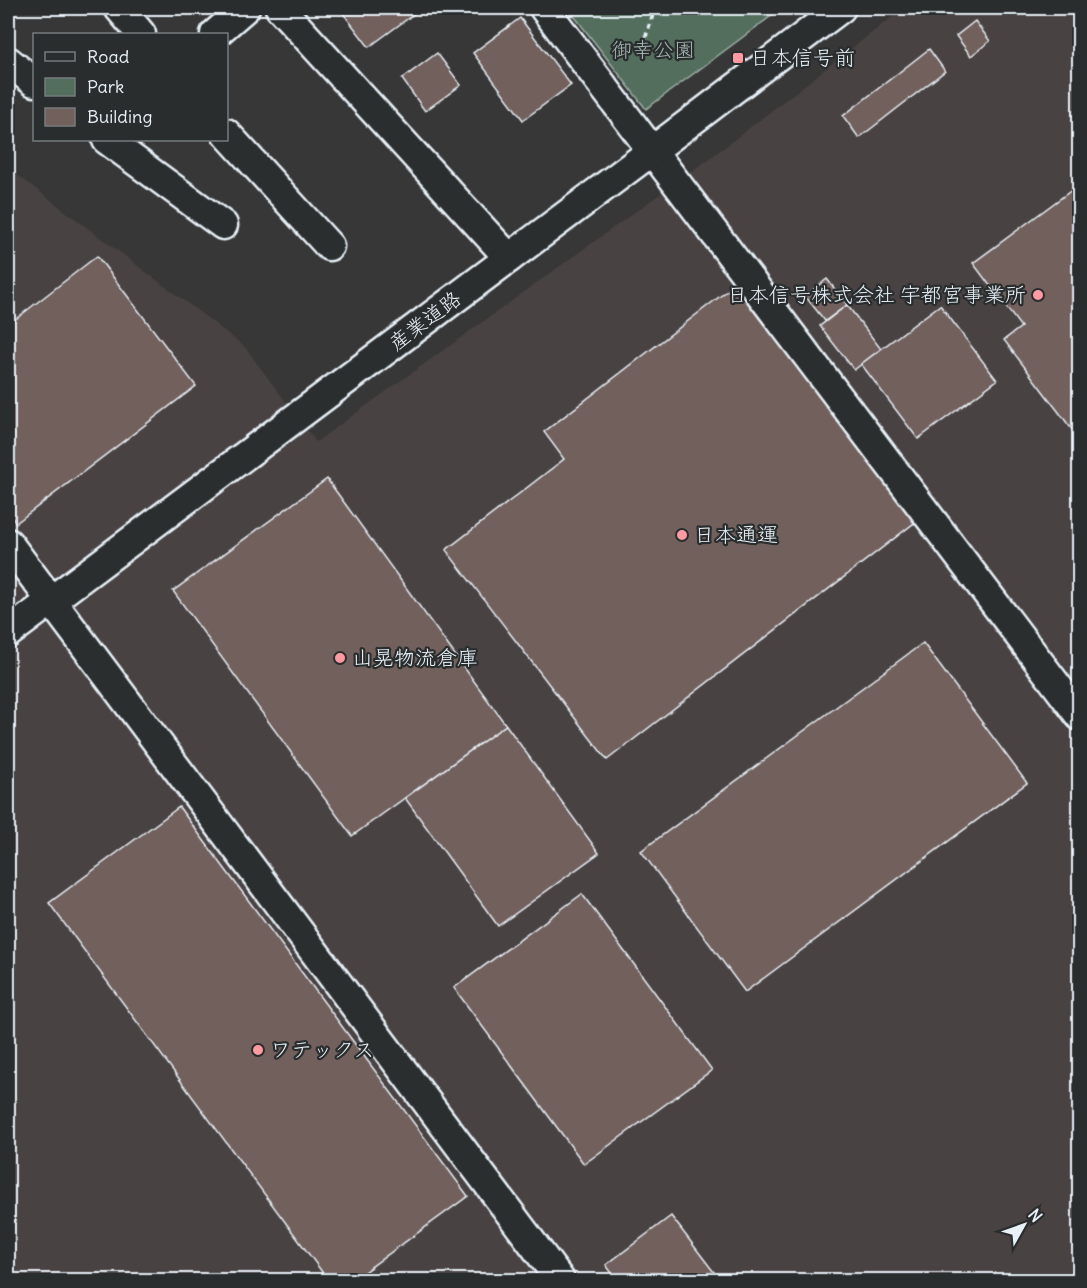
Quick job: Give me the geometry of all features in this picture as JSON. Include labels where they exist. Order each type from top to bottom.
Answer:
[{"type":"street","points":[[119,8],[140,33]]},
{"type":"street","points":[[216,33],[245,8]]},
{"type":"street","points":[[280,8],[509,258]]},
{"type":"street","points":[[544,8],[1080,716]]},
{"type":"street","name":"産業道路","points":[[8,633],[841,8]]},
{"type":"street","points":[[8,61],[33,81]]},
{"type":"street","points":[[228,135],[329,246]]},
{"type":"street","points":[[111,141],[223,225]]},
{"type":"street","points":[[8,543],[560,1281]]},
{"type":"path","points":[[640,54],[655,8]]},
{"type":"shaded area","points":[[904,8],[1079,8],[1079,1280],[8,1280],[8,168],[244,346],[316,442],[717,153]]},
{"type":"green space","name":"御幸公園","points":[[568,8],[782,8],[646,109]]},
{"type":"building","points":[[339,8],[422,8],[369,47]]},
{"type":"building","points":[[520,18],[571,85],[523,120],[473,53]]},
{"type":"building","points":[[975,21],[990,41],[971,56],[956,36]]},
{"type":"building","points":[[929,49],[945,71],[859,138],[843,116]]},
{"type":"building","points":[[437,53],[461,85],[425,111],[402,79]]},
{"type":"building","name":"日本信号株式会社 宇都宮事業所","points":[[1080,184],[1080,440],[1004,340],[1021,327],[973,263]]},
{"type":"building","points":[[97,256],[196,386],[16,523],[8,512],[8,325]]},
{"type":"building","points":[[827,279],[847,305],[825,321],[805,296]]},
{"type":"building","name":"日本通運","points":[[736,284],[918,520],[607,760],[446,550],[564,459],[544,432]]},
{"type":"building","points":[[847,305],[881,349],[854,370],[820,326]]},
{"type":"building","points":[[940,305],[997,380],[918,439],[861,364]]},
{"type":"building","name":"山晃物流倉庫","points":[[327,479],[506,725],[352,836],[173,591]]},
{"type":"building","points":[[923,643],[1027,783],[745,992],[641,851]]},
{"type":"building","points":[[506,725],[599,853],[498,926],[405,798]]},
{"type":"building","name":"ワテックス","points":[[179,807],[468,1196],[353,1280],[328,1280],[49,903]]},
{"type":"building","points":[[582,894],[712,1070],[584,1164],[454,988]]},
{"type":"building","points":[[671,1216],[720,1280],[617,1280],[606,1265]]},
{"type":"building","points":[[8,1263],[20,1280],[8,1280]]},
{"type":"place","name":"日本信号前","points":[[738,58]]},
{"type":"place","name":"日本信号株式会社 宇都宮事業所","points":[[1038,295]]},
{"type":"place","name":"日本通運","points":[[682,535]]},
{"type":"place","name":"山晃物流倉庫","points":[[340,658]]},
{"type":"place","name":"ワテックス","points":[[258,1050]]}]
